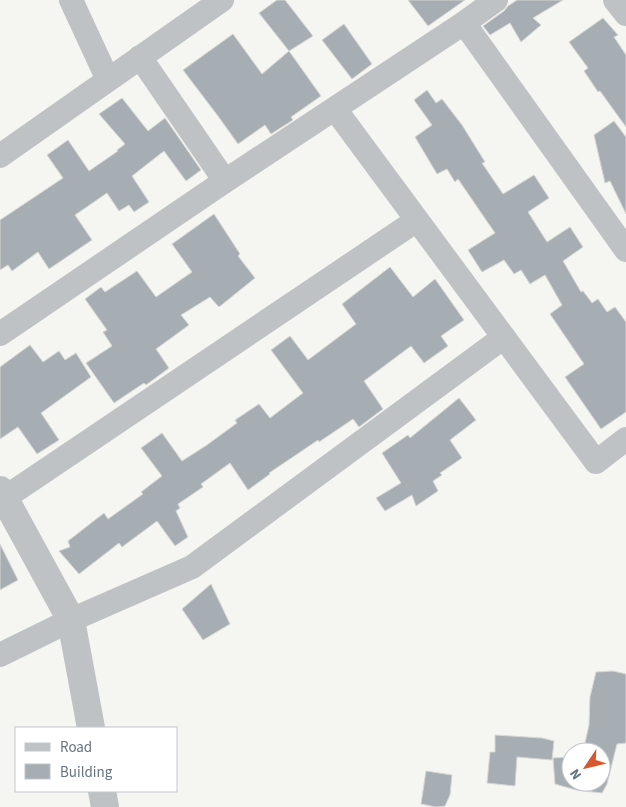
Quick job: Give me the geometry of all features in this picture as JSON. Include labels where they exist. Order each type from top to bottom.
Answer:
[{"type":"street","points":[[71,0],[108,80]]},
{"type":"street","points":[[0,156],[222,0]]},
{"type":"street","points":[[0,334],[496,0]]},
{"type":"street","points":[[615,0],[626,14]]},
{"type":"street","points":[[464,23],[626,250]]},
{"type":"street","points":[[140,57],[225,181]]},
{"type":"street","points":[[335,108],[596,462],[626,439]]},
{"type":"street","points":[[91,727],[71,620],[2,497],[417,220]]},
{"type":"street","points":[[0,655],[71,620],[192,567],[504,337]]},
{"type":"street","points":[[102,792],[105,807]]},
{"type":"building","points":[[277,0],[285,0],[313,36],[289,51],[259,13]]},
{"type":"building","points":[[408,0],[465,0],[428,26]]},
{"type":"building","points":[[517,0],[563,0],[533,18],[541,25],[521,42],[510,23],[490,35],[483,26]]},
{"type":"building","points":[[603,18],[618,35],[614,37],[626,55],[626,127],[600,91],[598,92],[584,71],[588,68],[569,42]]},
{"type":"building","points":[[344,24],[372,64],[352,79],[322,40]]},
{"type":"building","points":[[233,34],[262,74],[289,51],[321,96],[291,117],[293,120],[271,134],[265,125],[238,144],[183,70]]},
{"type":"building","points":[[427,90],[436,103],[442,99],[462,125],[485,162],[482,163],[503,194],[534,175],[549,198],[528,212],[547,242],[570,227],[583,247],[563,261],[581,292],[583,291],[592,303],[598,299],[607,312],[615,307],[626,322],[626,412],[601,429],[565,377],[584,364],[550,314],[562,305],[545,275],[530,284],[521,270],[514,274],[504,260],[482,272],[468,250],[495,233],[458,179],[455,182],[447,169],[437,174],[415,137],[432,125],[414,100]]},
{"type":"building","points":[[122,98],[148,131],[165,118],[201,170],[186,181],[164,151],[132,176],[149,202],[134,212],[129,205],[119,211],[107,193],[75,215],[92,240],[49,269],[38,252],[12,271],[8,265],[0,270],[0,220],[63,178],[47,155],[68,140],[89,171],[125,144],[99,114]]},
{"type":"building","points":[[614,121],[626,137],[626,214],[610,181],[605,183],[594,135]]},
{"type":"building","points":[[214,214],[240,254],[238,256],[255,278],[219,307],[210,297],[181,315],[189,325],[156,349],[169,368],[146,385],[144,383],[114,403],[86,363],[112,346],[103,332],[107,330],[85,299],[101,287],[105,292],[137,271],[156,297],[192,272],[172,244]]},
{"type":"building","points":[[390,267],[413,297],[435,279],[464,320],[441,336],[448,346],[424,363],[411,346],[364,381],[383,409],[359,427],[353,419],[319,442],[318,440],[269,473],[248,490],[230,463],[201,484],[203,487],[178,504],[180,508],[176,511],[188,537],[175,546],[157,521],[122,547],[119,543],[79,574],[59,551],[70,547],[68,541],[104,513],[108,519],[143,494],[141,492],[162,476],[141,448],[162,433],[182,461],[237,423],[235,420],[259,404],[270,418],[303,393],[271,350],[290,336],[308,360],[356,324],[342,304]]},
{"type":"building","points":[[30,345],[43,362],[59,351],[65,360],[76,353],[91,377],[41,413],[59,440],[37,454],[18,427],[0,439],[0,367]]},
{"type":"building","points":[[459,398],[476,420],[450,440],[462,458],[440,473],[442,475],[433,481],[438,491],[416,506],[412,495],[385,511],[376,498],[401,483],[382,453],[408,435],[410,438]]},
{"type":"building","points":[[0,544],[18,580],[0,590]]},
{"type":"building","points":[[211,584],[230,624],[203,640],[182,609]]},
{"type":"building","points":[[613,671],[626,674],[626,743],[617,744],[611,768],[611,742],[585,742],[589,725],[590,697],[596,672]]},
{"type":"building","points":[[495,735],[542,738],[554,741],[552,760],[517,757],[515,786],[487,783],[490,752],[495,752]]},
{"type":"building","points":[[553,758],[561,758],[561,786],[555,784]]},
{"type":"building","points":[[426,771],[452,775],[450,795],[445,806],[436,807],[421,804]]}]
